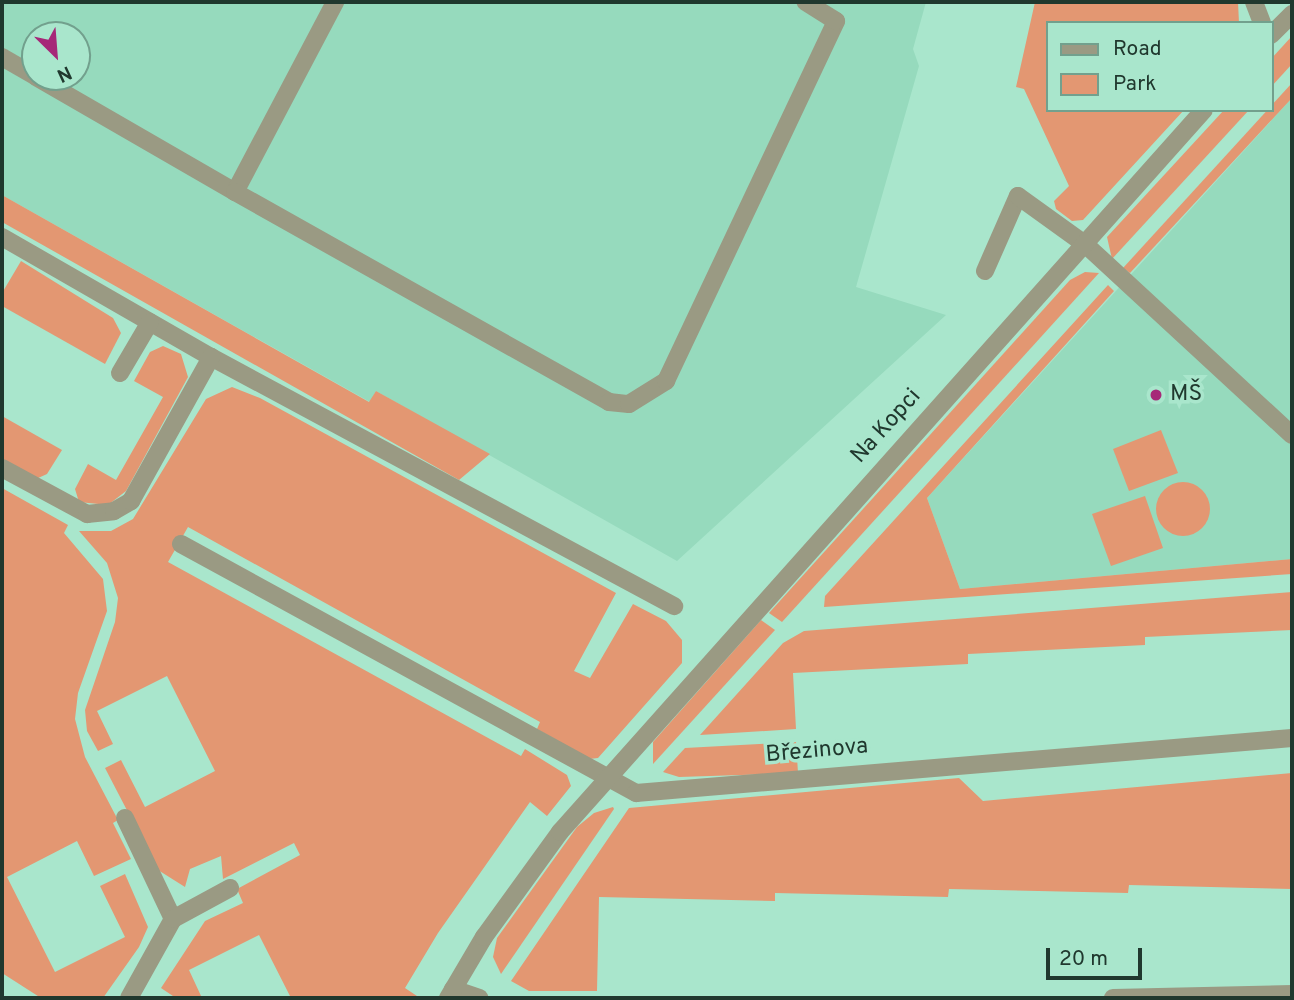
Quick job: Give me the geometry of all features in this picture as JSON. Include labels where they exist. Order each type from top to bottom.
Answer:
[{"type":"street","points":[[235,192],[335,2]]},
{"type":"street","points":[[60,91],[609,402],[629,404],[666,381],[836,21],[805,2]]},
{"type":"street","points":[[1254,2],[1261,21]]},
{"type":"street","points":[[1273,33],[1292,14]]},
{"type":"street","points":[[2,57],[21,68]]},
{"type":"street","name":"Na Kopci","points":[[609,780],[754,610],[1086,245],[1202,112]]},
{"type":"street","points":[[985,271],[1018,196],[1086,245],[1292,435]]},
{"type":"street","points":[[2,237],[211,357],[674,606]]},
{"type":"street","points":[[120,373],[150,322]]},
{"type":"street","points":[[2,468],[87,514],[114,511],[131,501],[211,357]]},
{"type":"street","name":"Březinova","points":[[181,544],[636,793],[1292,738]]},
{"type":"street","points":[[479,998],[451,993],[517,889],[560,832],[609,780]]},
{"type":"street","points":[[125,818],[173,919]]},
{"type":"street","points":[[130,998],[173,919],[230,888]]},
{"type":"street","points":[[1113,998],[1292,994]]},
{"type":"shaded area","points":[[2,2],[926,2],[913,49],[919,66],[856,287],[946,315],[677,561],[376,391],[370,402],[2,195]]},
{"type":"shaded area","name":"MŠ","points":[[1292,98],[1292,559],[960,589],[927,498]]},
{"type":"green space","points":[[1035,2],[1238,2],[1239,21],[1046,21],[1046,112],[1182,112],[1083,220],[1072,221],[1056,209],[1054,201],[1069,186],[1024,89],[1016,87]]},
{"type":"green space","points":[[1292,36],[1292,64],[1273,85],[1273,57]]},
{"type":"green space","points":[[1292,83],[1292,98],[1130,273],[1123,268],[1266,112],[1273,112],[1273,104]]},
{"type":"green space","points":[[1222,112],[1247,112],[1112,259],[1107,237]]},
{"type":"green space","points":[[2,195],[369,402],[376,391],[490,454],[459,480],[2,222]]},
{"type":"green space","points":[[21,261],[113,318],[121,333],[105,364],[2,306],[2,293]]},
{"type":"green space","points":[[1085,272],[1099,273],[782,622],[769,613],[1070,280]]},
{"type":"green space","points":[[1108,285],[1114,291],[927,498],[960,589],[1292,559],[1292,574],[824,607],[825,596]]},
{"type":"green space","points":[[163,346],[181,354],[188,377],[126,491],[108,505],[79,502],[75,489],[88,464],[116,480],[163,397],[134,381],[150,352]]},
{"type":"green space","points":[[232,387],[260,398],[616,593],[574,671],[590,678],[633,604],[666,621],[682,640],[682,663],[598,758],[589,759],[537,729],[540,722],[188,527],[168,562],[521,756],[525,749],[567,775],[571,786],[547,816],[530,802],[438,933],[405,988],[420,998],[291,998],[259,935],[189,970],[202,998],[176,998],[161,988],[205,921],[243,903],[237,889],[300,855],[294,843],[223,879],[221,856],[190,869],[185,887],[158,870],[105,768],[121,760],[145,807],[215,771],[167,676],[97,711],[113,744],[98,751],[87,731],[85,710],[115,622],[118,598],[107,563],[79,531],[111,531],[133,519],[206,399]]},
{"type":"green space","points":[[2,416],[62,450],[47,474],[36,479],[2,460]]},
{"type":"green space","points":[[1161,430],[1178,473],[1129,491],[1113,449]]},
{"type":"green space","points":[[1188,482],[1198,486],[1206,494],[1210,509],[1206,524],[1198,532],[1178,536],[1168,532],[1160,524],[1156,504],[1160,494],[1168,486]]},
{"type":"green space","points":[[2,488],[68,525],[64,533],[103,579],[107,611],[78,693],[75,719],[85,757],[118,820],[113,823],[131,859],[94,876],[77,841],[7,877],[55,972],[125,937],[100,886],[125,874],[148,927],[139,947],[103,998],[41,998],[2,973]]},
{"type":"green space","points":[[1145,496],[1163,548],[1111,566],[1092,514]]},
{"type":"green space","points":[[1292,592],[1292,630],[1145,637],[1145,645],[968,654],[968,664],[793,673],[796,729],[700,735],[783,643],[804,631]]},
{"type":"green space","points":[[761,620],[775,630],[653,764],[653,742]]},
{"type":"green space","points":[[796,742],[798,773],[679,777],[663,772],[685,748]]},
{"type":"green space","points":[[1292,773],[1292,889],[1129,885],[1128,893],[949,889],[948,897],[775,893],[775,901],[599,897],[597,991],[529,991],[511,981],[629,808],[959,778],[983,801]]},
{"type":"green space","points":[[613,807],[501,974],[493,957],[497,938],[577,827],[594,813]]},
{"type":"place","name":"MŠ","points":[[1156,395]]}]
